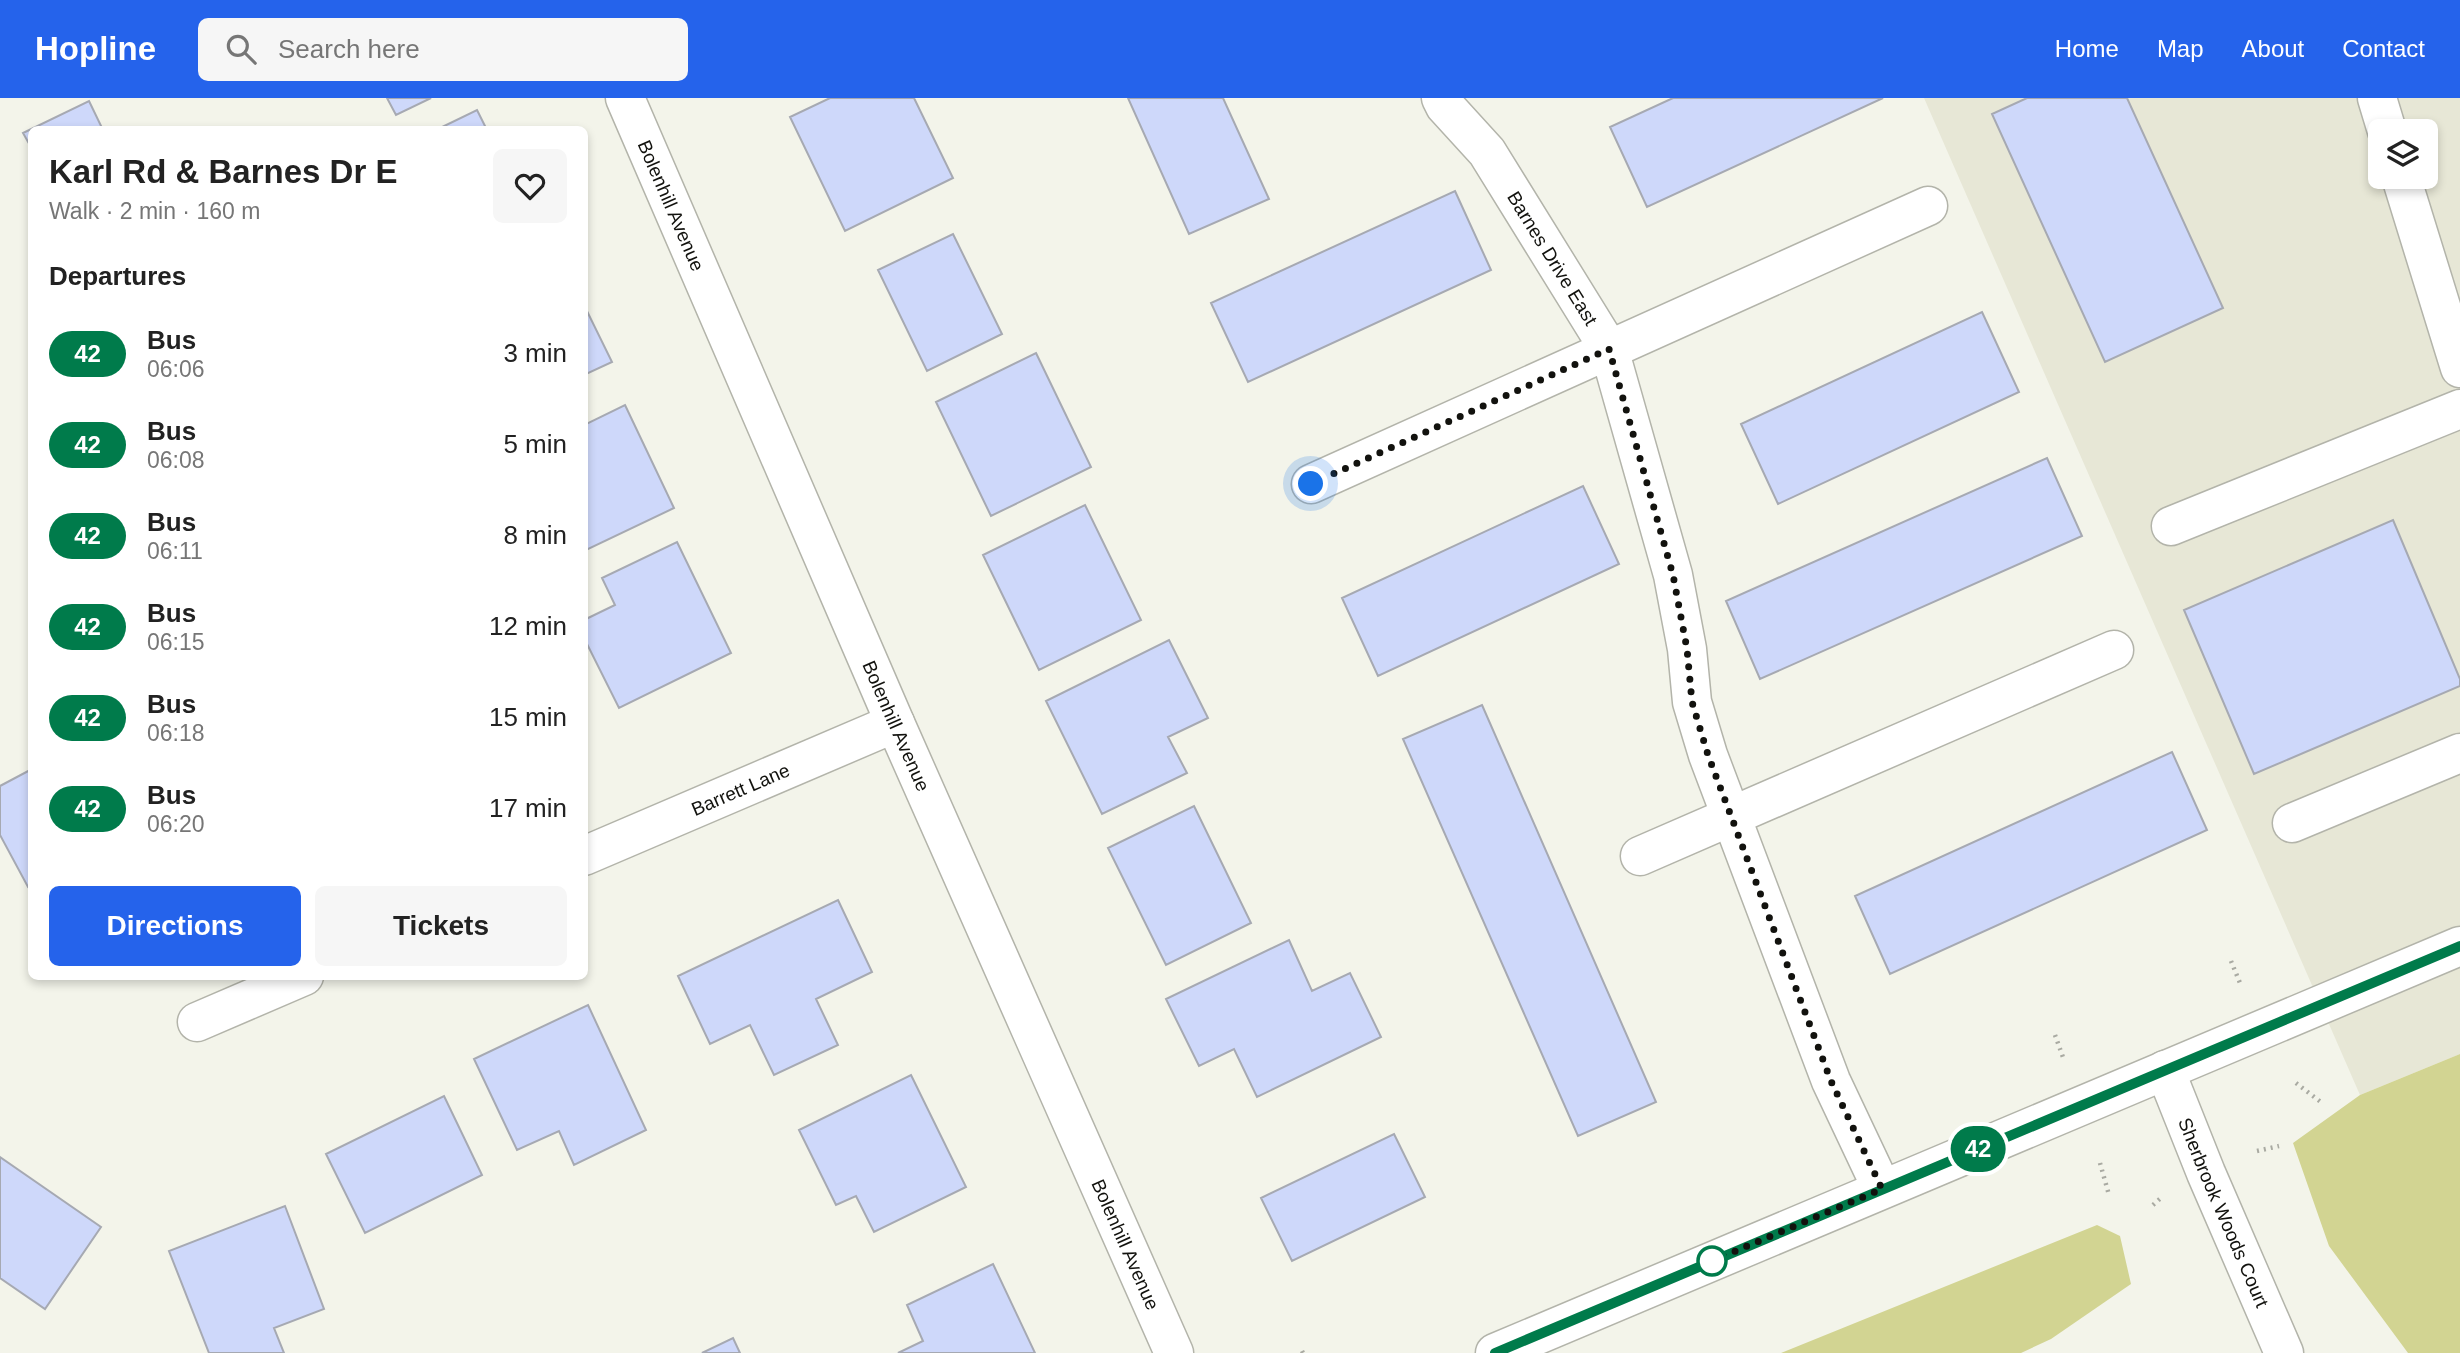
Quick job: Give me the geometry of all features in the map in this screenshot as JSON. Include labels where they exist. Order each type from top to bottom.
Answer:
[{"type":"street","name":"Bolenhill Avenue","points":[[625,98],[895,723],[1174,1353]]},
{"type":"street","name":"Barnes Drive East","points":[[1441,98],[1445,106],[1487,152],[1609,349],[1673,575],[1687,649],[1692,702],[1708,755],[1831,1081],[1882,1189]]},
{"type":"street","points":[[2376,98],[2383,119]]},
{"type":"street","points":[[2406,189],[2451,308],[2460,368]]},
{"type":"street","points":[[1311,484],[1928,206]]},
{"type":"street","points":[[2171,526],[2460,409]]},
{"type":"street","points":[[1640,856],[2114,650]]},
{"type":"street","name":"Barrett Lane","points":[[588,854],[895,723]]},
{"type":"street","points":[[2292,822],[2460,753]]},
{"type":"street","points":[[1495,1353],[2460,946]]},
{"type":"street","points":[[197,1022],[295,980]]},
{"type":"street","name":"Sherbrook Woods Court","points":[[2165,1070],[2206,1173],[2284,1353]]},
{"type":"path","points":[[2231,961],[2245,995]]},
{"type":"path","points":[[2054,1034],[2067,1070]]},
{"type":"path","points":[[2295,1083],[2322,1103]]},
{"type":"path","points":[[2257,1151],[2279,1146]]},
{"type":"path","points":[[2100,1163],[2109,1195]]},
{"type":"shaded area","points":[[1924,98],[2460,98],[2460,1054],[2360,1095]]},
{"type":"green space","points":[[2460,1054],[2460,1353],[2408,1353],[2329,1246],[2293,1143],[2360,1095]]},
{"type":"green space","points":[[2097,1225],[2120,1236],[2131,1284],[2051,1339],[2021,1353],[1781,1353]]},
{"type":"building","points":[[387,98],[431,98],[396,115]]},
{"type":"building","points":[[830,98],[914,98],[953,178],[845,231],[790,117]]},
{"type":"building","points":[[1128,98],[1223,98],[1269,199],[1189,234]]},
{"type":"building","points":[[1673,98],[1883,98],[1647,207],[1610,127]]},
{"type":"building","points":[[2027,98],[2127,98],[2223,308],[2105,362],[1992,114]]},
{"type":"building","points":[[89,101],[101,126],[37,126]]},
{"type":"building","points":[[477,110],[485,126],[444,126]]},
{"type":"building","points":[[1455,191],[1491,270],[1248,382],[1211,303]]},
{"type":"building","points":[[953,234],[1002,334],[927,371],[878,270]]},
{"type":"building","points":[[1982,312],[2019,392],[1778,504],[1741,424]]},
{"type":"building","points":[[588,313],[612,362],[588,373]]},
{"type":"building","points":[[1036,353],[1091,467],[991,516],[936,402]]},
{"type":"building","points":[[625,405],[674,508],[588,549],[588,423]]},
{"type":"building","points":[[2047,458],[2082,536],[1760,679],[1726,601]]},
{"type":"building","points":[[1583,486],[1619,564],[1378,676],[1342,598]]},
{"type":"building","points":[[1085,505],[1141,620],[1039,670],[983,555]]},
{"type":"building","points":[[2393,520],[2460,679],[2460,686],[2254,774],[2184,610]]},
{"type":"building","points":[[677,542],[731,653],[619,708],[588,646],[588,618],[615,605],[602,578]]},
{"type":"building","points":[[1169,640],[1208,718],[1168,737],[1187,773],[1102,814],[1046,701]]},
{"type":"building","points":[[1482,705],[1656,1102],[1578,1136],[1403,739]]},
{"type":"building","points":[[2172,752],[2207,830],[1890,974],[1855,896]]},
{"type":"building","points":[[28,771],[28,887],[0,835],[0,786]]},
{"type":"building","points":[[1194,806],[1251,923],[1166,965],[1108,848]]},
{"type":"building","points":[[838,900],[872,972],[816,999],[838,1045],[774,1075],[750,1025],[710,1044],[678,976]]},
{"type":"building","points":[[1289,940],[1312,991],[1350,973],[1381,1037],[1257,1097],[1234,1049],[1199,1066],[1166,999]]},
{"type":"building","points":[[588,1005],[646,1130],[574,1165],[559,1131],[517,1150],[474,1059]]},
{"type":"building","points":[[911,1075],[966,1187],[874,1232],[856,1196],[836,1205],[799,1130]]},
{"type":"building","points":[[444,1096],[482,1175],[365,1233],[326,1154]]},
{"type":"building","points":[[1394,1134],[1425,1197],[1292,1261],[1261,1198]]},
{"type":"building","points":[[0,1157],[101,1227],[45,1309],[0,1278]]},
{"type":"building","points":[[285,1206],[324,1309],[274,1328],[284,1353],[209,1353],[169,1251]]},
{"type":"building","points":[[993,1264],[1035,1353],[898,1353],[923,1341],[907,1305]]},
{"type":"building","points":[[733,1338],[740,1353],[702,1353]]},
{"type":"bus line","name":"42","points":[[1495,1353],[2460,946]]},
{"type":"route","points":[[1311,484],[1609,349],[1673,575],[1687,649],[1692,702],[1708,755],[1831,1081],[1882,1189],[1712,1261]]}]
